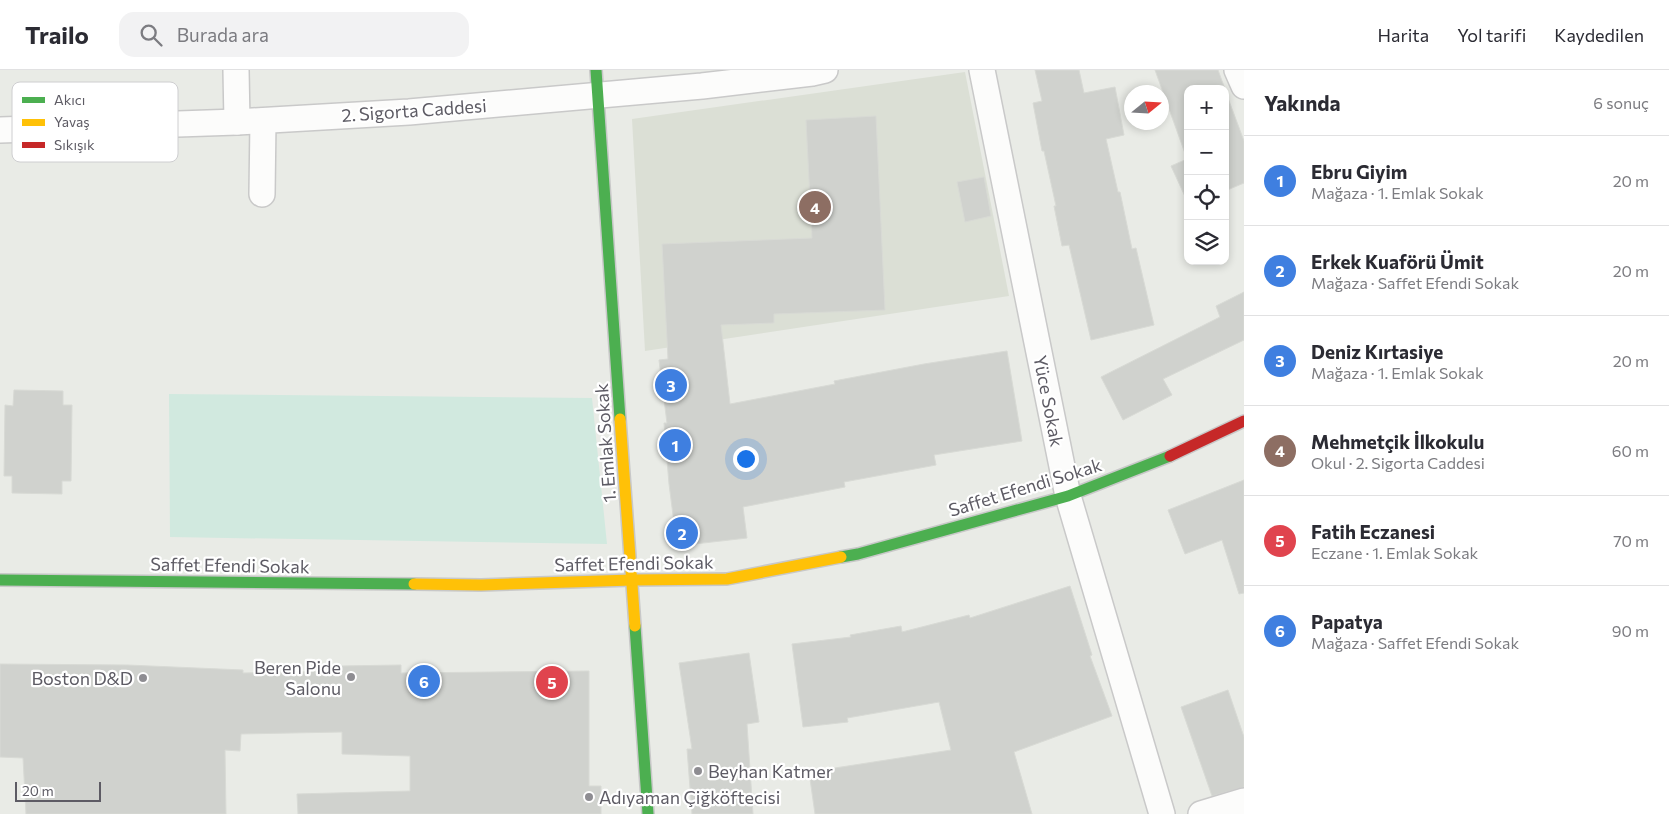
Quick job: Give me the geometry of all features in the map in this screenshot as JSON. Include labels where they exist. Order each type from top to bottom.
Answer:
[{"type":"street","points":[[236,70],[237,122]]},
{"type":"street","name":"1. Emlak Sokak","points":[[596,70],[648,814]]},
{"type":"street","name":"2. Sigorta Caddesi","points":[[178,124],[409,112],[702,86],[825,70]]},
{"type":"street","name":"Yüce Sokak","points":[[982,70],[1068,496],[1162,814]]},
{"type":"street","points":[[1237,70],[1244,86]]},
{"type":"street","points":[[262,194],[263,121]]},
{"type":"street","name":"Saffet Efendi Sokak","points":[[0,580],[481,585],[727,579],[858,554],[1068,496],[1179,452],[1244,422]]},
{"type":"street","points":[[1201,814],[1244,802]]},
{"type":"shaded area","points":[[965,72],[1009,296],[645,351],[632,119]]},
{"type":"green space","points":[[169,394],[592,398],[607,544],[170,537]]},
{"type":"building","points":[[1035,70],[1079,70],[1084,93],[1115,87],[1124,135],[1106,139],[1132,249],[1136,248],[1154,325],[1091,340],[1069,245],[1062,246],[1054,206],[1056,206],[1044,151],[1042,151],[1033,103],[1042,101]]},
{"type":"building","points":[[1155,70],[1218,70],[1224,85],[1184,85],[1184,151],[1169,109],[1169,85],[1160,85]]},
{"type":"building","points":[[1229,101],[1244,141],[1244,183],[1229,189]]},
{"type":"building","points":[[876,116],[885,310],[774,314],[774,323],[721,325],[730,404],[835,384],[834,381],[1007,351],[1022,441],[934,455],[936,465],[844,482],[845,487],[743,507],[747,538],[677,546],[669,484],[664,423],[667,423],[659,360],[668,359],[662,244],[812,238],[806,120]]},
{"type":"building","points":[[1184,160],[1184,194],[1171,166]]},
{"type":"building","points":[[984,177],[991,216],[965,222],[957,182]]},
{"type":"building","points":[[1244,292],[1244,340],[1163,379],[1172,395],[1123,420],[1101,377],[1220,317],[1216,306]]},
{"type":"building","points":[[14,390],[63,391],[63,405],[72,405],[71,481],[62,481],[62,494],[12,493],[12,476],[4,476],[5,405],[13,406]]},
{"type":"building","points":[[1244,480],[1244,593],[1239,594],[1222,540],[1185,554],[1168,510]]},
{"type":"building","points":[[1070,586],[1092,655],[1090,656],[1112,716],[1014,752],[1032,814],[815,814],[809,772],[951,750],[939,702],[847,718],[848,722],[803,727],[792,644],[851,637],[850,635],[901,626],[902,632],[969,615],[970,618]]},
{"type":"building","points":[[749,653],[759,722],[747,724],[753,814],[692,814],[687,749],[692,749],[679,663]]},
{"type":"building","points":[[0,664],[127,665],[243,670],[243,673],[341,671],[340,666],[401,665],[401,673],[589,671],[589,786],[601,786],[601,814],[298,814],[297,794],[410,791],[410,756],[342,754],[342,732],[241,734],[240,751],[225,750],[226,814],[26,814],[23,758],[0,757]]},
{"type":"building","points":[[1228,690],[1244,737],[1244,787],[1212,796],[1181,707]]},
{"type":"traffic: fast","points":[[596,70],[620,419]]},
{"type":"traffic: fast","points":[[841,557],[858,554],[1068,496],[1170,456]]},
{"type":"traffic: fast","points":[[0,580],[414,584]]},
{"type":"traffic: fast","points":[[635,626],[648,814]]},
{"type":"traffic: slow","points":[[620,419],[635,626]]},
{"type":"traffic: slow","points":[[414,584],[481,585],[727,579],[841,557]]},
{"type":"traffic: jam","points":[[1170,456],[1244,421]]},
{"type":"place","name":"Mehmetçik İlkokulu","points":[[815,207]]},
{"type":"place","name":"Deniz Kırtasiye","points":[[671,385]]},
{"type":"place","name":"Ebru Giyim","points":[[675,445]]},
{"type":"place","name":"Erkek Kuaförü Ümit","points":[[682,533]]},
{"type":"place","name":"Beren Pide Salonu","points":[[351,677]]},
{"type":"place","name":"Boston D&D","points":[[143,678]]},
{"type":"place","name":"Papatya","points":[[424,681]]},
{"type":"place","name":"Fatih Eczanesi","points":[[552,682]]},
{"type":"place","name":"Beyhan Katmer","points":[[698,771]]},
{"type":"place","name":"Adıyaman Çiğköftecisi","points":[[589,797]]}]
